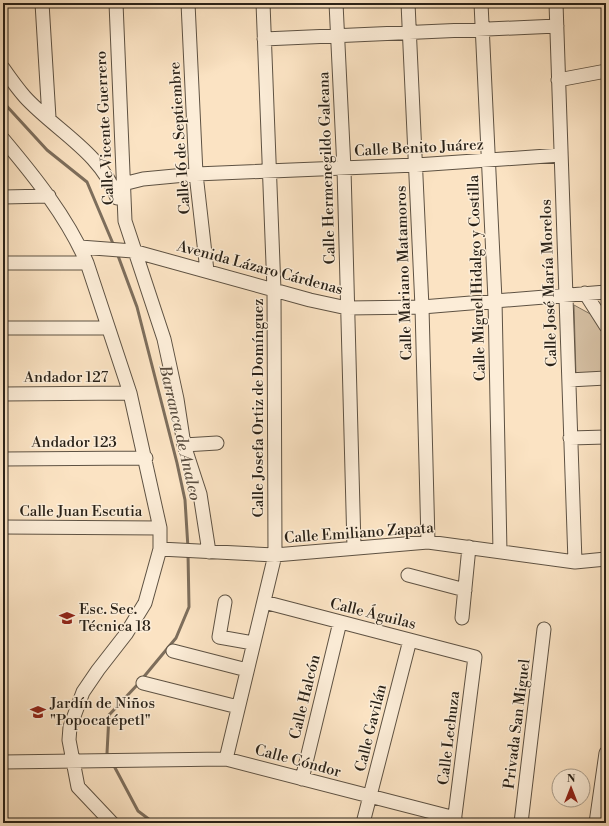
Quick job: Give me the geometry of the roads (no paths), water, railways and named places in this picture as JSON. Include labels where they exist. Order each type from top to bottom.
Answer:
[{"type":"street","points":[[42,3],[49,118]]},
{"type":"street","name":"Calle Vicente Guerrero","points":[[116,3],[119,187],[129,250],[164,339],[177,399],[184,445],[200,494],[203,552]]},
{"type":"street","name":"Calle 16 de Septiembre","points":[[188,3],[196,174],[207,271]]},
{"type":"street","name":"Calle Josefa Ortiz de Domínguez","points":[[226,759],[275,555],[274,290],[263,3]]},
{"type":"street","name":"Calle Hermenegildo Galeana","points":[[336,3],[344,169],[354,547]]},
{"type":"street","name":"Calle Mariano Matamoros","points":[[408,3],[422,308],[428,542]]},
{"type":"street","name":"Calle Miguel Hidalgo y Costilla","points":[[482,3],[495,300],[500,552]]},
{"type":"street","name":"Calle José María Morelos","points":[[556,3],[575,562]]},
{"type":"street","points":[[264,39],[557,26]]},
{"type":"street","points":[[3,68],[26,97],[81,147],[119,187]]},
{"type":"street","points":[[558,80],[606,71]]},
{"type":"street","points":[[3,139],[38,180],[83,247],[107,328],[130,393],[146,458],[160,528],[160,549],[145,603],[126,634],[83,692],[70,728],[70,740],[78,787],[112,823]]},
{"type":"street","name":"Calle Benito Juárez","points":[[119,187],[143,179],[196,174],[344,169],[489,161],[561,155]]},
{"type":"street","points":[[3,197],[49,196]]},
{"type":"street","name":"Avenida Lázaro Cárdenas","points":[[83,247],[129,250],[274,290],[347,308],[422,308],[495,300],[606,292]]},
{"type":"street","points":[[3,263],[87,263]]},
{"type":"street","points":[[585,293],[606,326]]},
{"type":"street","points":[[3,328],[107,328]]},
{"type":"street","points":[[569,380],[606,378]]},
{"type":"street","name":"Andador 127","points":[[3,394],[130,393]]},
{"type":"street","points":[[570,438],[606,437]]},
{"type":"street","points":[[184,445],[217,443]]},
{"type":"street","name":"Andador 123","points":[[3,459],[146,458]]},
{"type":"street","name":"Calle Juan Escutia","points":[[3,527],[160,528]]},
{"type":"street","name":"Calle Emiliano Zapata","points":[[160,549],[275,555],[354,547],[428,542],[575,562],[606,559]]},
{"type":"street","points":[[462,618],[469,547]]},
{"type":"street","points":[[408,575],[465,590]]},
{"type":"street","points":[[225,602],[219,637],[253,643]]},
{"type":"street","name":"Calle Águilas","points":[[264,602],[475,657]]},
{"type":"street","name":"Calle Halcón","points":[[302,779],[340,622]]},
{"type":"street","name":"Privada San Miguel","points":[[521,823],[544,629]]},
{"type":"street","name":"Calle Gavilán","points":[[363,823],[410,640]]},
{"type":"street","points":[[173,651],[247,670]]},
{"type":"street","name":"Calle Lechuza","points":[[455,820],[475,657]]},
{"type":"street","points":[[143,683],[238,707]]},
{"type":"street","points":[[596,823],[606,753]]},
{"type":"street","name":"Calle Cóndor","points":[[3,762],[226,759],[455,820]]},
{"type":"waterway","name":"Barranca de Analco","points":[[3,102],[47,150],[87,182],[114,246]]},
{"type":"waterway","name":"Barranca de Analco","points":[[117,253],[137,307],[177,463],[185,500],[188,548]]},
{"type":"waterway","name":"Barranca de Analco","points":[[142,679],[176,638],[189,607],[188,553]]},
{"type":"waterway","name":"Barranca de Analco","points":[[110,758],[107,753],[109,715],[139,683]]},
{"type":"waterway","name":"Barranca de Analco","points":[[113,764],[138,811],[154,823]]},
{"type":"place","name":"Esc. Sec. Técnica 18","points":[[67,618]]},
{"type":"place","name":"Jardín de Niños \"Popocatépetl\"","points":[[38,712]]}]
